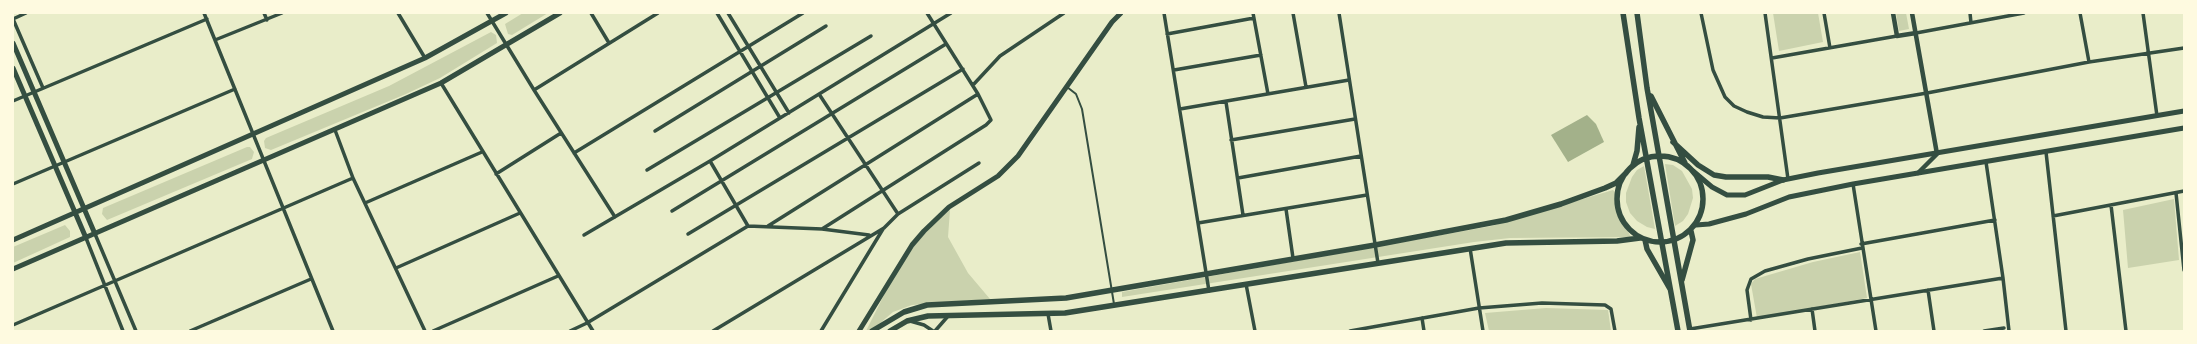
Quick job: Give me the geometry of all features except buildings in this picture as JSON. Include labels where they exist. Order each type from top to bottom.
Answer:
[{"type":"main road","points":[[13,240],[425,58],[506,13]]},
{"type":"main road","points":[[13,269],[441,83],[560,13]]},
{"type":"main road","points":[[859,331],[912,245],[949,207],[998,176],[1018,156],[1112,22],[1121,13]]},
{"type":"main road","points":[[1623,13],[1639,118],[1678,331]]},
{"type":"main road","points":[[1637,13],[1648,88],[1690,330]]},
{"type":"main road","points":[[13,43],[66,162],[95,234]]},
{"type":"main road","points":[[13,68],[86,238]]},
{"type":"main road","points":[[1648,88],[1673,142],[1686,165]]},
{"type":"main road","points":[[872,331],[904,312],[927,305],[1066,298],[1375,245],[1506,220],[1561,204],[1605,188],[1616,183],[1633,166],[1647,158],[1660,156],[1678,160],[1686,165],[1712,188],[1727,195],[1735,196],[1756,192],[1786,179],[2184,111]]},
{"type":"main road","points":[[1633,166],[1637,151],[1639,118]]},
{"type":"main road","points":[[1696,225],[1718,222],[1746,214],[1789,197],[1853,184],[2184,128]]},
{"type":"main road","points":[[1673,142],[1698,165],[1714,175],[1726,177],[1762,176],[1786,179]]},
{"type":"main road","points":[[890,331],[907,321],[928,316],[950,314],[1048,314],[1209,291],[1509,242],[1618,242],[1642,239],[1663,243],[1674,240],[1691,231],[1696,225],[1702,198],[1698,180],[1693,172]]},
{"type":"main road","points":[[1626,174],[1619,191],[1620,210],[1627,224],[1642,239],[1672,293]]},
{"type":"main road","points":[[1682,282],[1693,240],[1691,231]]},
{"type":"street","points":[[26,13],[13,19],[43,88]]},
{"type":"street","points":[[204,13],[333,331]]},
{"type":"street","points":[[264,13],[267,20]]},
{"type":"street","points":[[215,40],[282,13]]},
{"type":"street","points":[[398,13],[425,58]]},
{"type":"street","points":[[487,13],[561,133],[615,216]]},
{"type":"street","points":[[591,13],[609,43]]},
{"type":"street","points":[[534,90],[658,13]]},
{"type":"street","points":[[717,13],[780,118]]},
{"type":"street","points":[[728,13],[788,113]]},
{"type":"street","points":[[574,153],[803,13]]},
{"type":"street","points":[[822,229],[881,190],[986,125],[991,120],[973,85],[927,13]]},
{"type":"street","points":[[584,235],[710,161],[951,13]]},
{"type":"street","points":[[973,85],[1000,56],[1064,13]]},
{"type":"street","points":[[1164,13],[1209,291]]},
{"type":"street","points":[[1253,13],[1268,94]]},
{"type":"street","points":[[1294,13],[1306,87]]},
{"type":"street","points":[[1338,13],[1378,263]]},
{"type":"street","points":[[1701,13],[1713,70],[1724,97],[1734,106],[1746,112],[1763,117],[1780,118],[1927,93],[2089,62],[2184,48]]},
{"type":"street","points":[[1765,13],[1780,118],[1786,179]]},
{"type":"street","points":[[1824,13],[1830,48]]},
{"type":"street","points":[[1893,13],[1897,36]]},
{"type":"street","points":[[1912,13],[1937,154],[1918,174]]},
{"type":"street","points":[[1970,13],[1971,23]]},
{"type":"street","points":[[1772,58],[2024,13]]},
{"type":"street","points":[[2080,13],[2089,62]]},
{"type":"street","points":[[2143,13],[2157,116]]},
{"type":"street","points":[[1168,34],[1254,18]]},
{"type":"street","points":[[13,101],[207,20]]},
{"type":"street","points":[[655,131],[826,26]]},
{"type":"street","points":[[646,170],[777,94],[871,36]]},
{"type":"street","points":[[672,211],[830,112],[946,44]]},
{"type":"street","points":[[1174,70],[1261,55]]},
{"type":"street","points":[[688,234],[963,69]]},
{"type":"street","points":[[1180,109],[1349,80]]},
{"type":"street","points":[[441,83],[592,331]]},
{"type":"street","points":[[13,184],[235,89]]},
{"type":"street","points":[[1172,92],[1177,92]]},
{"type":"street","points":[[819,94],[864,165],[898,214]]},
{"type":"street","points":[[767,226],[978,94]]},
{"type":"street","points":[[1226,102],[1243,215]]},
{"type":"street","points":[[1231,140],[1355,119]]},
{"type":"street","points":[[335,130],[353,178],[425,331]]},
{"type":"street","points":[[496,174],[561,133]]},
{"type":"street","points":[[365,203],[482,152]]},
{"type":"street","points":[[2046,152],[2066,331]]},
{"type":"street","points":[[1238,178],[1361,156]]},
{"type":"street","points":[[710,161],[748,226]]},
{"type":"street","points":[[1986,162],[2004,278],[2009,331]]},
{"type":"street","points":[[822,331],[884,228],[898,214],[979,163]]},
{"type":"street","points":[[13,325],[283,210],[353,178]]},
{"type":"street","points":[[1853,184],[1861,244],[1876,331]]},
{"type":"street","points":[[2053,216],[2184,191]]},
{"type":"street","points":[[2176,193],[2184,270]]},
{"type":"street","points":[[1198,223],[1367,195]]},
{"type":"street","points":[[2111,205],[2126,331]]},
{"type":"street","points":[[1286,209],[1293,258]]},
{"type":"street","points":[[396,268],[520,213]]},
{"type":"street","points":[[1861,244],[1995,220]]},
{"type":"street","points":[[570,331],[587,323],[748,226],[822,229],[869,235]]},
{"type":"street","points":[[713,331],[869,235],[884,228]]},
{"type":"street","points":[[95,234],[136,331]]},
{"type":"street","points":[[86,238],[123,331]]},
{"type":"street","points":[[1470,248],[1483,331]]},
{"type":"street","points":[[1751,320],[1747,290],[1751,279],[1765,271],[1808,259],[1862,248]]},
{"type":"street","points":[[433,331],[558,276]]},
{"type":"street","points":[[1690,330],[2004,278]]},
{"type":"street","points":[[190,331],[311,279]]},
{"type":"street","points":[[1246,284],[1255,331]]},
{"type":"street","points":[[1928,290],[1934,331]]},
{"type":"street","points":[[1350,331],[1479,308],[1542,303],[1605,305],[1611,309],[1615,331]]},
{"type":"street","points":[[1812,309],[1815,331]]},
{"type":"street","points":[[907,321],[920,323],[934,331],[950,314]]},
{"type":"street","points":[[1048,314],[1051,331]]},
{"type":"street","points":[[1422,318],[1424,331]]},
{"type":"street","points":[[1984,331],[2004,328]]},
{"type":"lane","points":[[1067,87],[1076,94],[1082,109],[1114,305]]},
{"type":"shaded area","points":[[523,13],[548,13],[512,35],[508,34],[505,24]]},
{"type":"shaded area","points":[[1773,13],[1818,13],[1823,42],[1779,51]]},
{"type":"shaded area","points":[[1896,13],[1906,13],[1909,29],[1899,31]]},
{"type":"shaded area","points":[[491,32],[496,35],[497,43],[440,78],[406,94],[271,150],[265,148],[264,141],[266,138],[389,86]]},
{"type":"shaded area","points":[[1587,115],[1596,124],[1604,142],[1568,162],[1551,135]]},
{"type":"shaded area","points":[[250,147],[254,152],[252,159],[107,220],[102,214],[103,208]]},
{"type":"shaded area","points":[[1665,164],[1673,165],[1682,171],[1692,189],[1693,198],[1688,214],[1683,221],[1675,226]]},
{"type":"shaded area","points":[[1644,166],[1655,229],[1647,227],[1637,221],[1630,213],[1626,202],[1626,193],[1632,177],[1637,170]]},
{"type":"shaded area","points":[[1613,190],[1615,192],[1618,214],[1631,237],[1510,238],[1474,242],[1122,297],[1122,292],[1492,226]]},
{"type":"shaded area","points":[[2174,199],[2179,260],[2128,268],[2123,210]]},
{"type":"shaded area","points":[[950,210],[948,237],[968,273],[990,299],[912,305],[893,312],[871,331],[866,331],[887,289],[910,251],[933,224]]},
{"type":"shaded area","points":[[65,225],[70,231],[70,237],[13,263],[13,247]]},
{"type":"shaded area","points":[[1860,252],[1867,298],[1757,318],[1751,284],[1755,279],[1813,262]]},
{"type":"shaded area","points":[[1546,308],[1608,310],[1611,331],[1489,331],[1485,313]]}]
